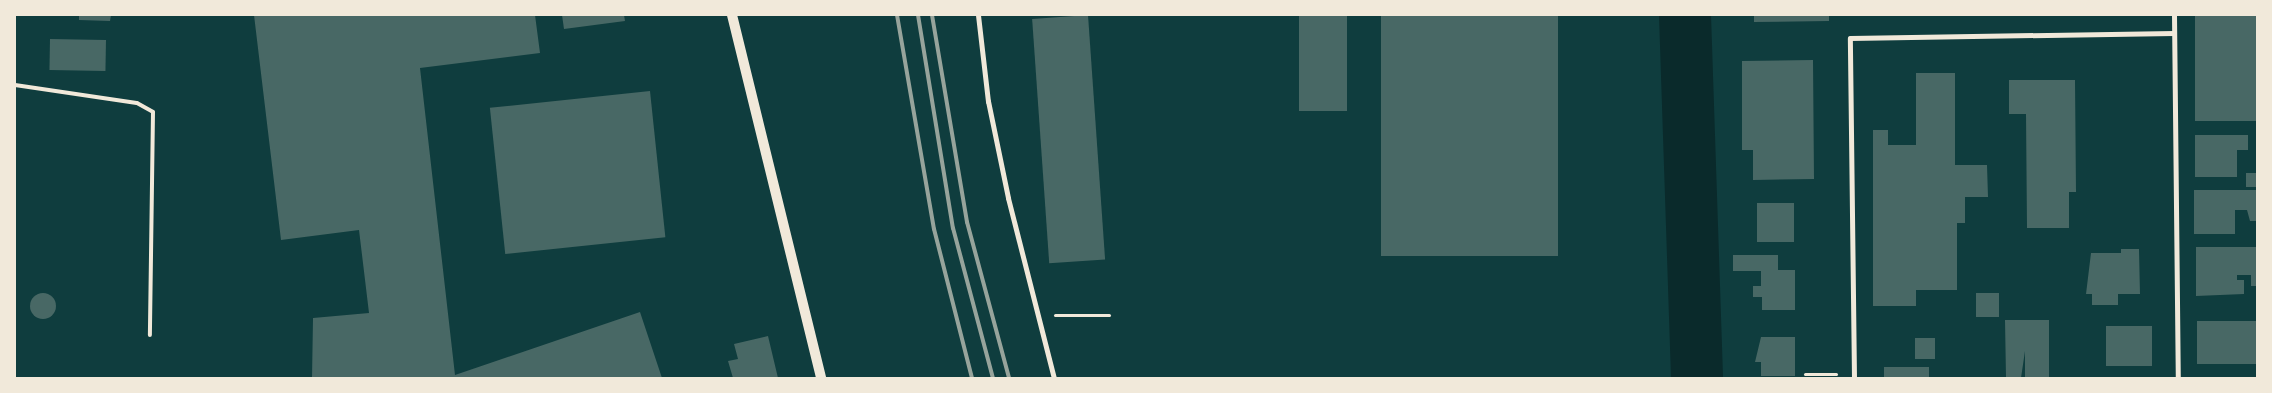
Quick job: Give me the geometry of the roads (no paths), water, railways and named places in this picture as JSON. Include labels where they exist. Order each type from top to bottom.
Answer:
[{"type":"main road","points":[[732,15],[821,378]]},
{"type":"street","points":[[978,15],[988,101],[1054,378]]},
{"type":"street","points":[[2174,15],[2178,378]]},
{"type":"street","points":[[1854,376],[1850,38],[2174,33]]},
{"type":"lane","points":[[15,85],[137,103],[153,112],[150,335]]},
{"type":"waterway","points":[[1685,15],[1697,378]]},
{"type":"railway","points":[[897,15],[934,229],[972,378]]},
{"type":"railway","points":[[918,15],[953,228],[993,378]]},
{"type":"railway","points":[[932,15],[967,222],[1009,378]]}]
